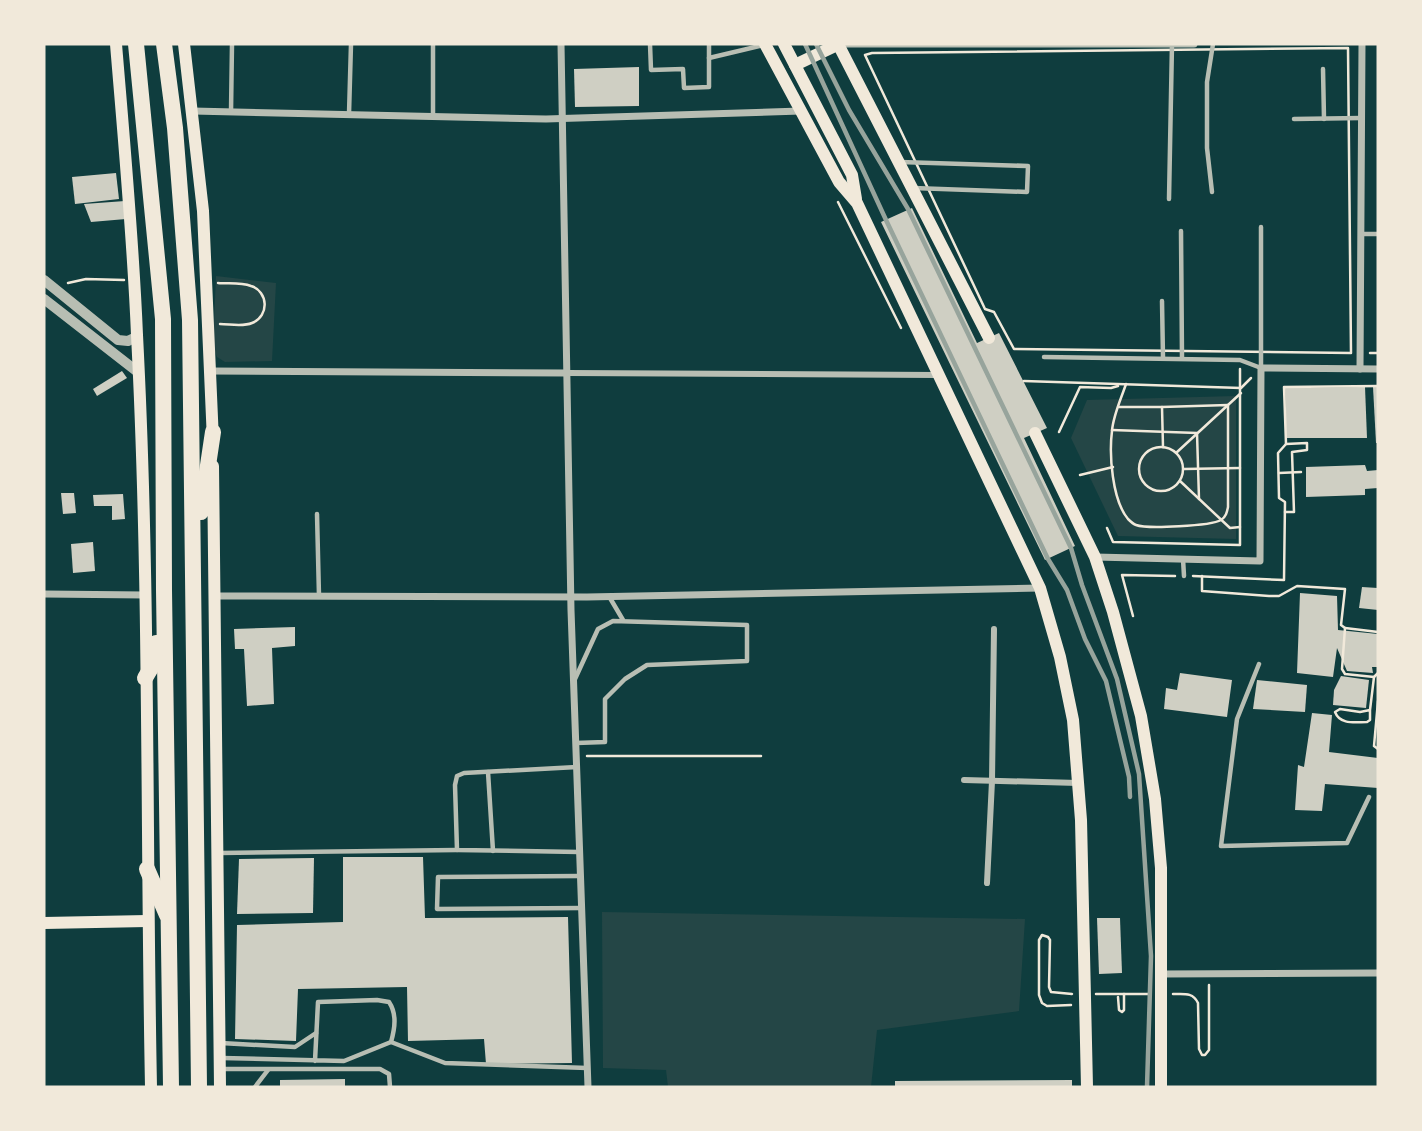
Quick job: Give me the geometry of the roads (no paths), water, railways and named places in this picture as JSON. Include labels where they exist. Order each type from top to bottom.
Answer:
[{"type":"highway","points":[[136,44],[163,319],[171,1087]]},
{"type":"highway","points":[[164,44],[176,128],[190,320],[200,1087]]},
{"type":"highway","points":[[145,678],[154,663],[156,650],[152,338],[156,326],[163,319]]},
{"type":"highway","points":[[195,560],[213,432]]},
{"type":"highway","points":[[147,869],[170,922]]},
{"type":"main road","points":[[116,44],[138,336],[145,595],[150,1087]]},
{"type":"main road","points":[[184,44],[203,211],[211,371],[220,1087]]},
{"type":"main road","points":[[765,44],[839,182],[857,203]]},
{"type":"main road","points":[[784,44],[852,175],[857,203],[1040,588],[1073,720],[1083,870],[1087,1087]]},
{"type":"main road","points":[[795,65],[839,44],[989,338]]},
{"type":"main road","points":[[1035,433],[1095,557],[1141,716],[1155,799],[1161,868],[1161,1087]]},
{"type":"main road","points":[[44,923],[147,921]]},
{"type":"street","points":[[561,44],[573,683],[588,1087]]},
{"type":"street","points":[[839,44],[1139,44],[1172,48],[1194,44]]},
{"type":"street","points":[[1360,369],[1362,44]]},
{"type":"street","points":[[193,111],[564,119],[800,111]]},
{"type":"street","points":[[48,283],[118,340],[128,341],[138,336]]},
{"type":"street","points":[[45,304],[139,373]]},
{"type":"street","points":[[1095,557],[1260,561],[1261,368],[1378,369]]},
{"type":"street","points":[[211,371],[938,375]]},
{"type":"street","points":[[215,596],[609,597],[1040,588]]},
{"type":"street","points":[[44,594],[145,595]]},
{"type":"street","points":[[987,883],[992,781],[994,629]]},
{"type":"street","points":[[964,780],[1078,783]]},
{"type":"street","points":[[1162,974],[1378,972]]},
{"type":"lane","points":[[231,113],[232,44]]},
{"type":"lane","points":[[349,115],[351,44]]},
{"type":"lane","points":[[433,44],[433,117]]},
{"type":"lane","points":[[650,44],[651,70],[683,69],[684,88],[709,87],[709,44]]},
{"type":"lane","points":[[709,58],[765,44]]},
{"type":"lane","points":[[1212,192],[1207,148],[1207,82],[1213,47]]},
{"type":"lane","points":[[1169,199],[1172,48]]},
{"type":"lane","points":[[1323,69],[1324,119]]},
{"type":"lane","points":[[1294,119],[1361,118]]},
{"type":"lane","points":[[899,162],[1028,166],[1027,192],[912,188]]},
{"type":"lane","points":[[1044,357],[1240,360],[1261,368],[1261,227]]},
{"type":"lane","points":[[1181,231],[1182,358]]},
{"type":"lane","points":[[1360,234],[1378,234]]},
{"type":"lane","points":[[1162,301],[1163,358]]},
{"type":"lane","points":[[317,514],[319,596]]},
{"type":"lane","points":[[1183,559],[1184,576]]},
{"type":"lane","points":[[609,597],[623,621]]},
{"type":"lane","points":[[573,683],[598,629],[613,621],[747,625],[747,662],[647,665],[625,679],[605,699],[605,743],[576,743]]},
{"type":"lane","points":[[1259,664],[1237,719],[1221,846],[1348,843],[1369,796]]},
{"type":"lane","points":[[457,850],[457,776],[464,773],[577,767]]},
{"type":"lane","points":[[488,772],[493,851]]},
{"type":"lane","points":[[218,853],[457,850],[579,852]]},
{"type":"lane","points":[[580,876],[438,877],[437,909],[582,908]]},
{"type":"lane","points":[[315,1062],[318,1002],[389,1002],[394,1009],[395,1029],[391,1042]]},
{"type":"lane","points":[[219,1043],[295,1047],[317,1032]]},
{"type":"lane","points":[[219,1063],[344,1061],[391,1042],[445,1063],[587,1068]]},
{"type":"lane","points":[[219,1063],[268,1069],[380,1069],[389,1074],[390,1087]]},
{"type":"lane","points":[[255,1087],[268,1069]]},
{"type":"railway","points":[[805,44],[1048,559],[1067,590],[1085,639],[1106,681],[1129,777],[1130,797]]},
{"type":"railway","points":[[816,44],[849,110],[908,209],[1071,548],[1117,679],[1139,774],[1151,956],[1147,1087]]}]
